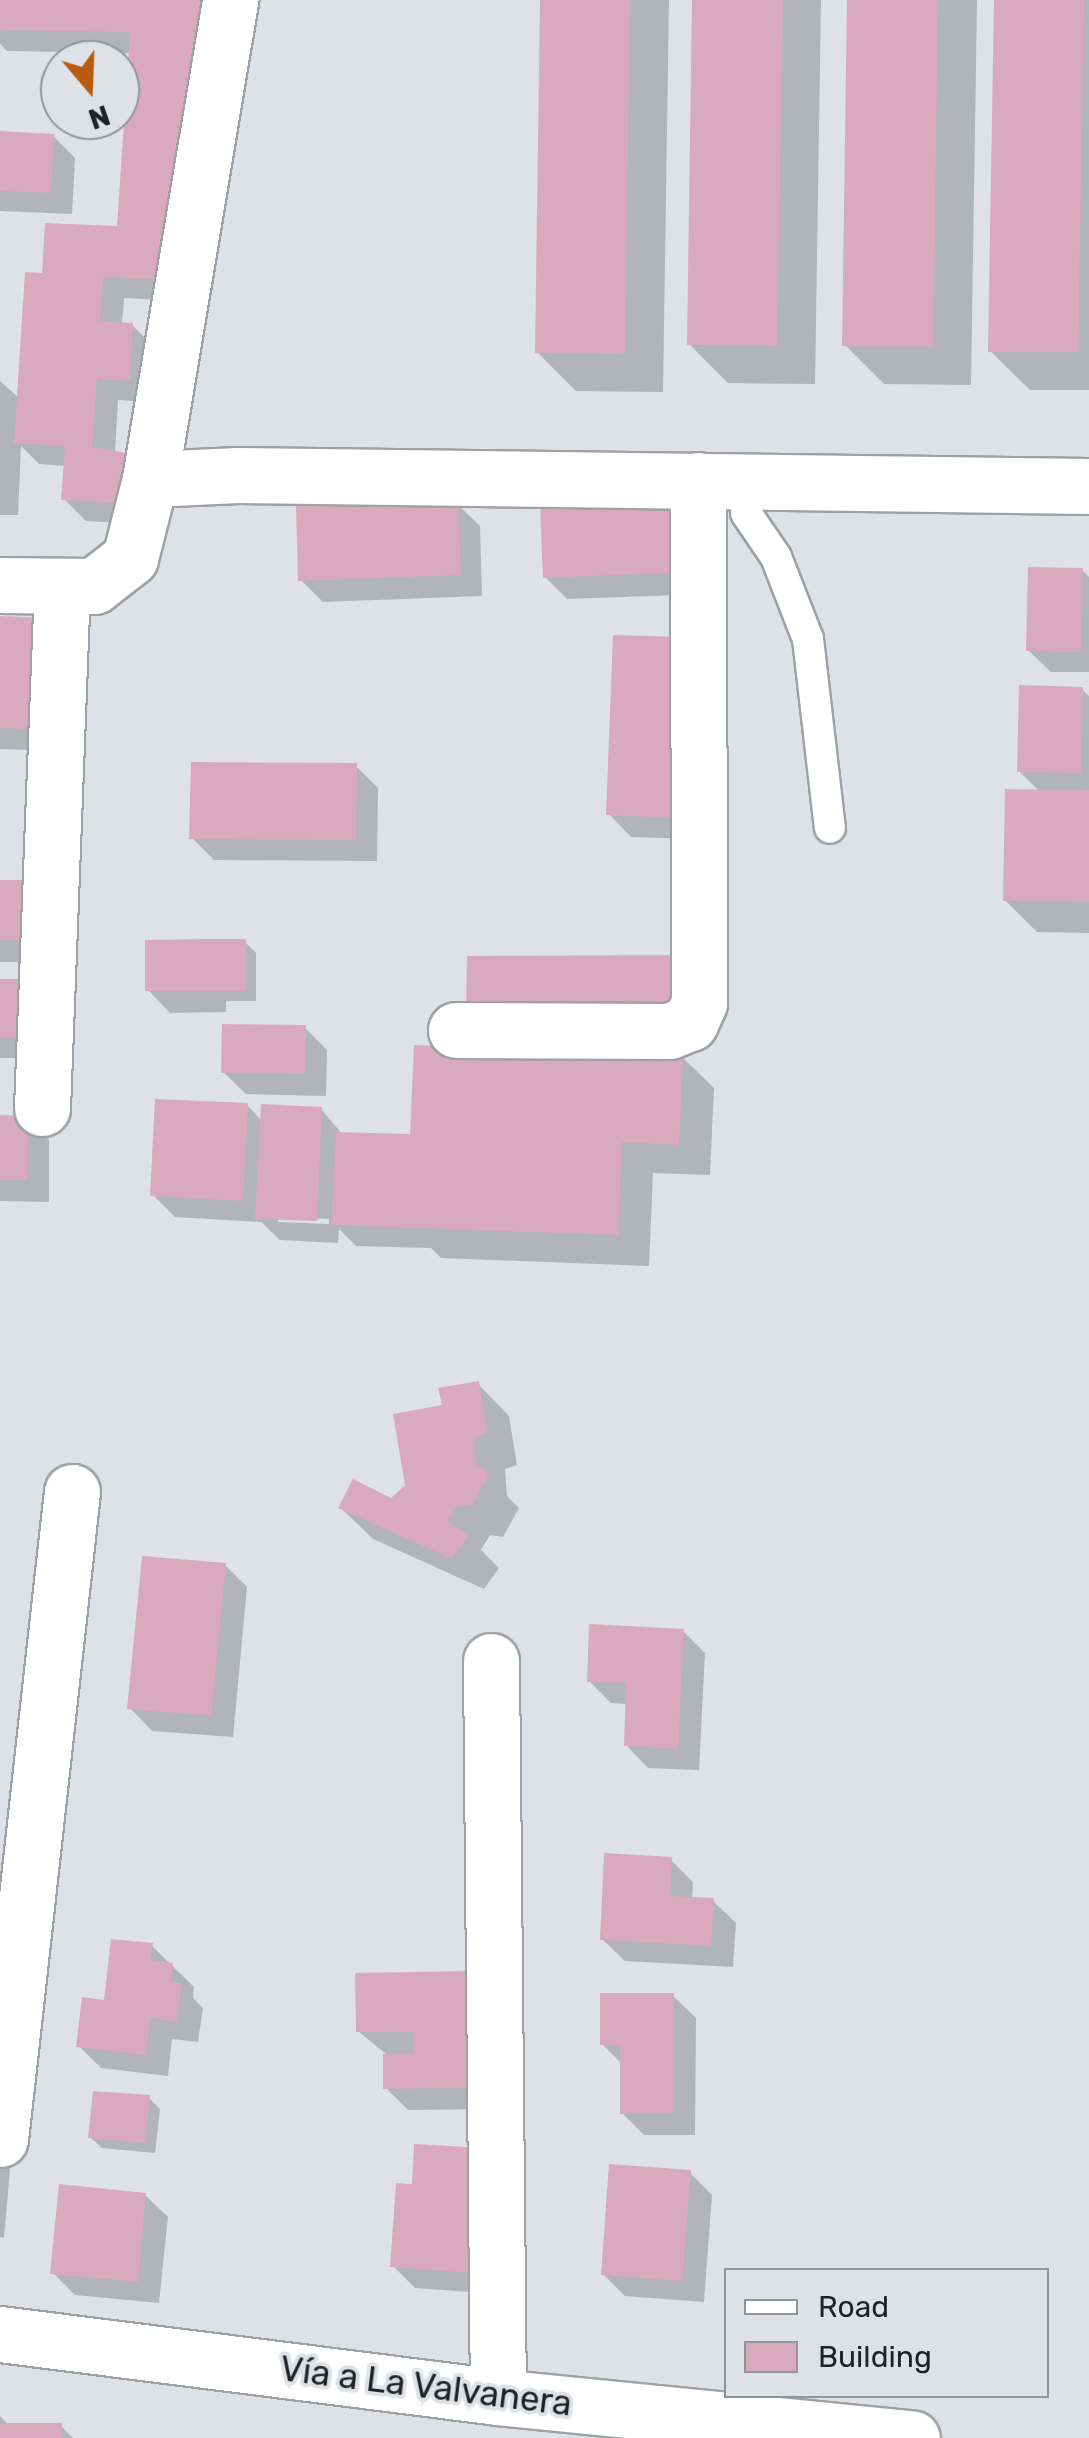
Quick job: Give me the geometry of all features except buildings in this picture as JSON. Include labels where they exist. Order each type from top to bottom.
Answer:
[{"type":"street","points":[[0,585],[94,586],[122,567],[150,479],[230,0]]},
{"type":"street","points":[[150,479],[721,492],[1089,486]]},
{"type":"street","points":[[456,1030],[669,1031],[690,1023],[699,1003],[721,492]]},
{"type":"street","points":[[42,1108],[62,586]]},
{"type":"street","points":[[0,2138],[72,1492]]},
{"type":"street","points":[[491,1661],[498,2396]]},
{"type":"street","name":"Vía a La Valvanera","points":[[0,2334],[766,2431],[912,2438]]},
{"type":"lane","points":[[721,492],[776,556],[808,639],[830,828]]}]
